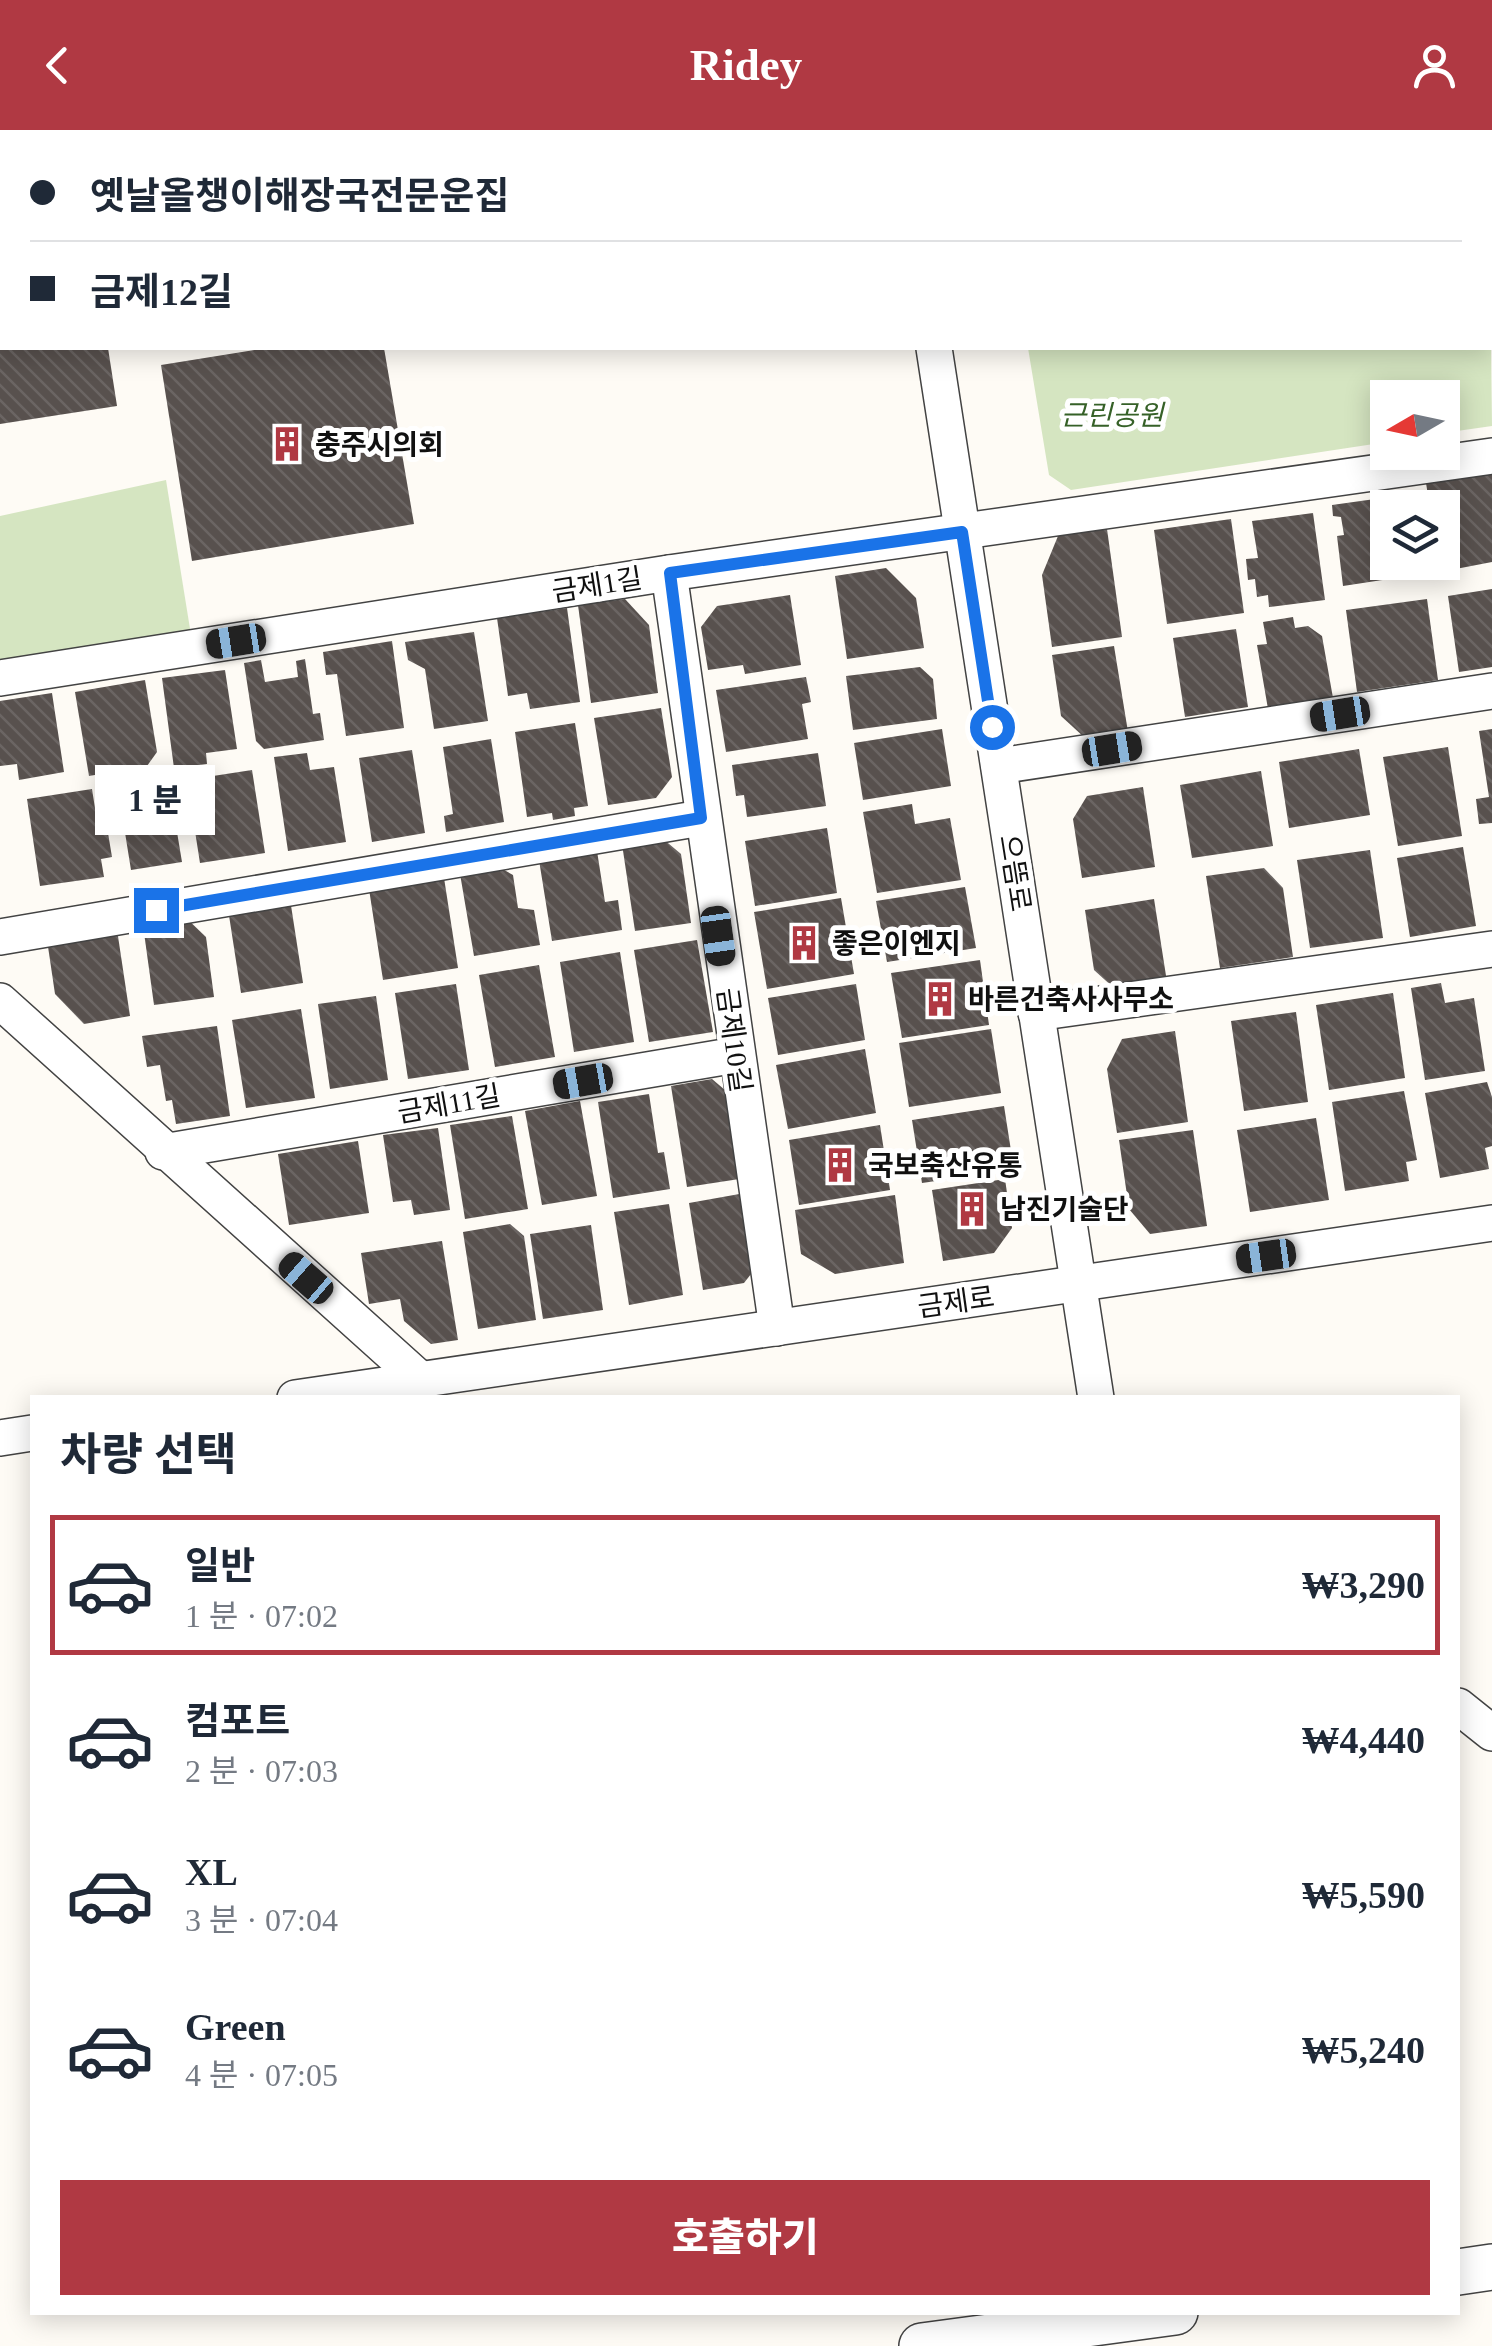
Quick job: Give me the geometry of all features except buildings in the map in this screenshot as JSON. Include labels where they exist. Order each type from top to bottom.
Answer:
[{"type":"street","name":"으뜸로","points":[[934,350],[1096,1395]]},
{"type":"street","name":"금제1길","points":[[0,678],[670,573],[1492,456]]},
{"type":"street","name":"금제10길","points":[[670,573],[701,818],[778,1328]]},
{"type":"street","points":[[998,766],[1492,691]]},
{"type":"street","points":[[0,937],[701,818]]},
{"type":"street","points":[[1036,1013],[1492,949]]},
{"type":"street","points":[[0,1001],[162,1152],[421,1380]]},
{"type":"street","name":"금제11길","points":[[162,1152],[736,1055]]},
{"type":"street","name":"금제로","points":[[338,1395],[382,1392],[421,1380],[1492,1223]]},
{"type":"street","points":[[0,1438],[30,1434]]},
{"type":"street","points":[[1460,1708],[1492,1734]]},
{"type":"street","points":[[1460,2272],[1492,2266]]},
{"type":"street","points":[[922,2346],[1153,2315]]},
{"type":"lane","points":[[489,130],[500,130]]},
{"type":"green space","name":"근린공원","points":[[1028,350],[1491,350],[1492,426],[1460,431],[1460,380],[1370,380],[1370,445],[1071,490],[1049,475]]},
{"type":"green space","points":[[166,480],[191,635],[0,664],[0,516]]},
{"type":"place","name":"충주시의회","points":[[287,444]]},
{"type":"place","name":"좋은이엔지","points":[[804,943]]},
{"type":"place","name":"바른건축사사무소","points":[[940,999]]},
{"type":"place","name":"국보축산유통","points":[[840,1165]]},
{"type":"place","name":"남진기술단","points":[[972,1209]]},
{"type":"route","points":[[156,910],[701,818],[670,573],[962,532],[992,727]]}]
